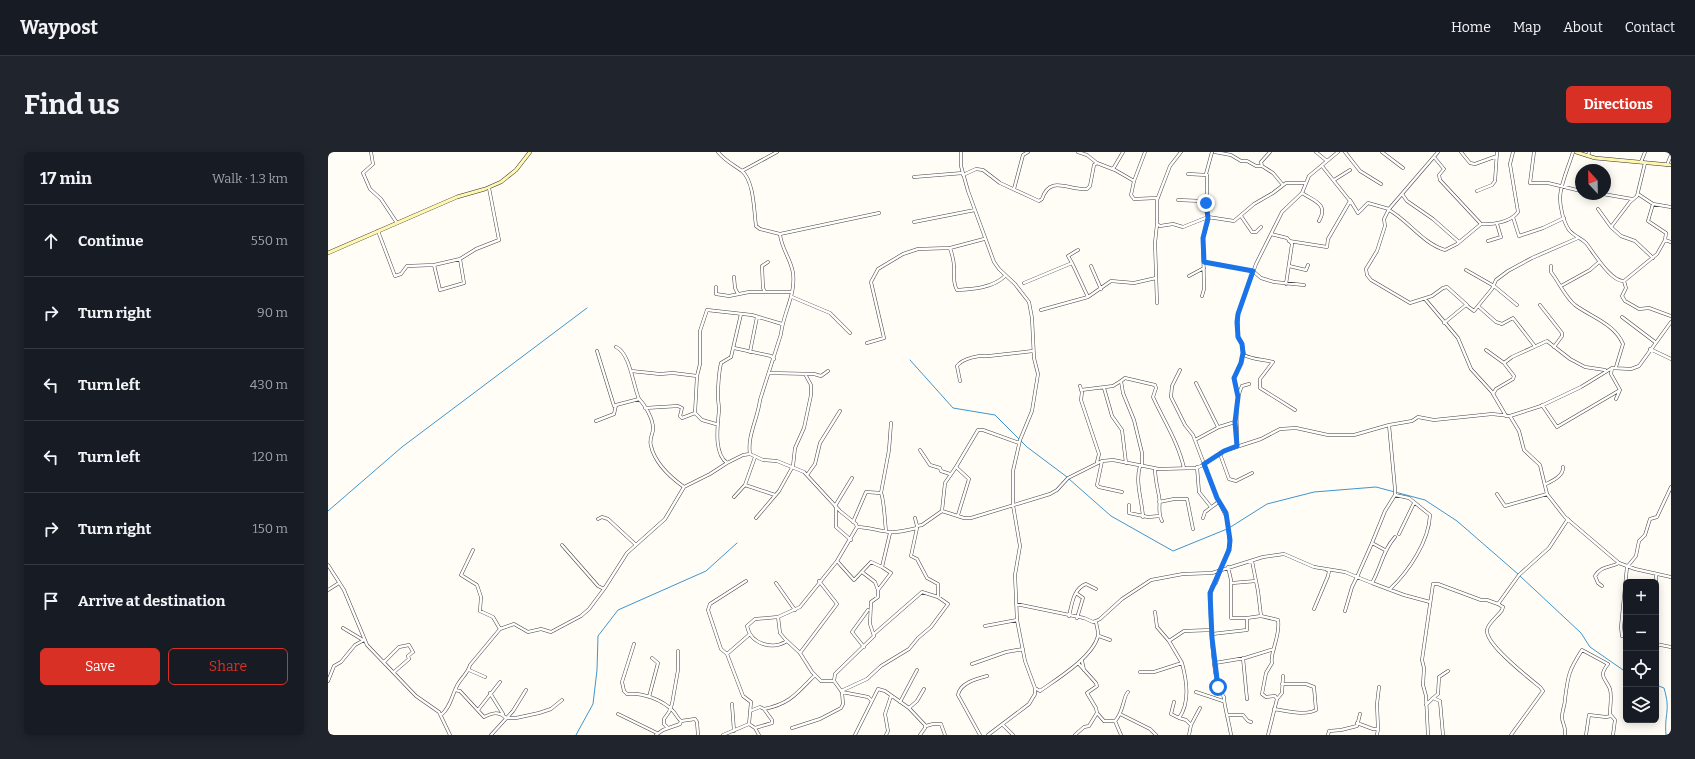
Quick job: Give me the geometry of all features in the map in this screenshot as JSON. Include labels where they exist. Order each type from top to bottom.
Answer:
[{"type":"street","points":[[371,152],[373,164],[363,173],[370,189],[381,199],[397,224]]},
{"type":"street","points":[[328,253],[457,197],[489,188],[510,176],[530,152]]},
{"type":"street","points":[[718,152],[725,160],[742,171],[750,182],[756,226],[760,229],[780,234],[878,213]]},
{"type":"street","points":[[742,171],[778,152]]},
{"type":"street","points":[[961,152],[963,174],[984,239],[994,262],[1005,276],[1015,284],[1028,302],[1032,318],[1033,351],[1038,374],[1032,411],[1019,443],[1013,471],[1013,505],[1020,546],[1015,575],[1017,620],[1024,649],[1025,661],[1035,688],[1035,694],[1029,704],[988,735]]},
{"type":"street","points":[[1014,189],[1023,155],[1028,152]]},
{"type":"street","points":[[1078,152],[1087,155],[1097,163],[1113,169],[1134,181]]},
{"type":"street","points":[[1113,169],[1123,152]]},
{"type":"street","points":[[1145,152],[1134,181],[1131,195],[1134,200],[1157,198]]},
{"type":"street","points":[[1157,303],[1155,243],[1158,224],[1157,198],[1170,166],[1181,152]]},
{"type":"street","points":[[1202,296],[1204,268],[1203,238],[1208,218],[1208,180],[1206,174],[1214,152],[1231,155],[1241,161],[1247,161],[1256,166],[1262,166],[1273,173],[1283,185]]},
{"type":"street","points":[[1262,166],[1262,162],[1270,152]]},
{"type":"street","points":[[1316,152],[1327,162]]},
{"type":"street","points":[[1238,397],[1234,378],[1241,363],[1243,353],[1242,344],[1238,337],[1237,322],[1238,314],[1253,271],[1282,212],[1302,194],[1309,176],[1338,152]]},
{"type":"street","points":[[1345,152],[1360,171],[1381,184]]},
{"type":"street","points":[[1382,152],[1403,168]]},
{"type":"street","points":[[1438,152],[1389,210],[1384,219],[1385,226],[1377,252],[1366,269],[1367,275],[1371,280],[1410,303],[1426,299],[1447,287],[1474,311],[1494,286],[1496,280],[1519,264],[1578,238]]},
{"type":"street","points":[[1461,152],[1470,163],[1475,164],[1497,156]]},
{"type":"street","points":[[1477,191],[1492,185],[1495,181],[1497,152]]},
{"type":"street","points":[[1322,166],[1350,200],[1358,213],[1368,203],[1389,210],[1400,216],[1417,234],[1440,249],[1445,250],[1451,248],[1481,224],[1497,224],[1517,214],[1519,209],[1510,164],[1513,152]]},
{"type":"street","points":[[1534,152],[1529,183],[1562,186],[1575,189]]},
{"type":"street","points":[[1573,152],[1562,186],[1560,199],[1564,218],[1570,230],[1578,238],[1585,242],[1599,262],[1621,282],[1624,282]]},
{"type":"street","points":[[1576,152],[1588,156],[1669,165],[1671,155]]},
{"type":"street","points":[[1588,156],[1589,152]]},
{"type":"street","points":[[1611,227],[1632,199],[1638,194],[1645,152]]},
{"type":"street","points":[[1434,157],[1444,169],[1439,175],[1440,180],[1481,224]]},
{"type":"street","points":[[914,177],[963,174],[976,169],[983,170],[1000,183],[1039,201],[1042,199],[1046,190],[1050,186],[1068,186],[1086,189],[1090,186],[1094,165],[1097,163]]},
{"type":"street","points":[[1334,180],[1350,170]]},
{"type":"street","points":[[1188,174],[1206,174]]},
{"type":"street","points":[[1158,224],[1160,226],[1173,224],[1183,227],[1208,218],[1234,221],[1254,204],[1273,193],[1283,185],[1291,182],[1306,184]]},
{"type":"street","points":[[378,231],[395,276],[401,274],[407,266],[434,265],[460,259],[476,249],[499,240],[489,188]]},
{"type":"street","points":[[1302,194],[1315,200],[1323,210],[1323,215],[1319,221]]},
{"type":"street","points":[[1402,194],[1407,201],[1433,219],[1459,242]]},
{"type":"street","points":[[1638,194],[1653,204],[1671,207]]},
{"type":"street","points":[[1611,195],[1632,199]]},
{"type":"street","points":[[1178,200],[1202,201],[1207,206]]},
{"type":"street","points":[[1271,234],[1289,240],[1327,247],[1328,238],[1350,200]]},
{"type":"street","points":[[1624,282],[1653,258],[1665,240],[1666,233],[1648,221],[1653,204]]},
{"type":"street","points":[[1598,209],[1611,227],[1621,236],[1635,241],[1653,258]]},
{"type":"street","points":[[914,222],[975,210]]},
{"type":"street","points":[[1241,216],[1252,232],[1256,232],[1261,228]]},
{"type":"street","points":[[1513,217],[1519,236],[1543,228],[1564,218]]},
{"type":"street","points":[[1488,241],[1501,237],[1497,224]]},
{"type":"street","points":[[750,454],[750,439],[768,373],[782,334],[782,324],[792,297],[793,272],[781,244],[780,234]]},
{"type":"street","points":[[867,343],[884,338],[871,282],[878,269],[903,254],[918,249],[950,248],[984,239]]},
{"type":"street","points":[[1286,284],[1293,249],[1289,240]]},
{"type":"street","points":[[1665,240],[1671,242]]},
{"type":"street","points":[[950,248],[955,269],[953,276],[954,285],[957,290],[992,285],[1000,281],[1005,276]]},
{"type":"street","points":[[1078,250],[1068,256],[1084,292],[1088,297]]},
{"type":"street","points":[[434,265],[440,290],[464,283],[460,259]]},
{"type":"street","points":[[766,292],[763,288],[762,268],[763,264],[768,262]]},
{"type":"street","points":[[1204,262],[1253,271],[1261,278],[1286,284],[1304,286]]},
{"type":"street","points":[[1561,286],[1590,270],[1599,262]]},
{"type":"street","points":[[1024,283],[1072,263]]},
{"type":"street","points":[[1289,266],[1306,270],[1308,265]]},
{"type":"street","points":[[1091,266],[1101,289]]},
{"type":"street","points":[[1550,266],[1551,272],[1576,305],[1594,316],[1619,336],[1623,344],[1611,374],[1620,390]]},
{"type":"street","points":[[1189,276],[1204,268]]},
{"type":"street","points":[[1466,270],[1494,286],[1517,305]]},
{"type":"street","points":[[734,277],[735,288],[738,294]]},
{"type":"street","points":[[1041,310],[1088,297],[1111,281],[1134,283],[1156,278]]},
{"type":"street","points":[[1624,282],[1626,288],[1622,296],[1624,301],[1639,310],[1649,308],[1671,316]]},
{"type":"street","points":[[716,287],[716,294],[728,296],[766,292],[792,292]]},
{"type":"street","points":[[792,297],[830,313],[850,333]]},
{"type":"street","points":[[1426,299],[1444,323],[1458,338],[1471,369],[1493,394],[1506,416]]},
{"type":"street","points":[[1444,323],[1467,305]]},
{"type":"street","points":[[1540,305],[1562,333],[1562,336],[1554,347]]},
{"type":"street","points":[[1478,306],[1496,322],[1502,324],[1513,318],[1534,345]]},
{"type":"street","points":[[716,424],[702,420],[695,413],[697,376],[700,364],[700,332],[707,310],[741,314],[782,324]]},
{"type":"street","points":[[727,462],[721,455],[716,424],[719,410],[718,385],[721,363],[731,357],[741,314]]},
{"type":"street","points":[[750,352],[757,317]]},
{"type":"street","points":[[1622,317],[1655,342]]},
{"type":"street","points":[[942,511],[964,518],[976,517],[1050,494],[1057,490],[1068,478],[1097,462],[1102,461],[1114,460],[1155,468],[1197,467],[1237,446],[1261,439],[1280,429],[1296,428],[1328,435],[1354,435],[1389,425],[1412,421],[1418,417],[1434,420],[1492,414],[1510,416],[1542,405],[1581,386],[1608,370],[1614,368],[1635,368],[1671,322]]},
{"type":"street","points":[[1504,363],[1534,345],[1547,341],[1585,367],[1608,370]]},
{"type":"street","points":[[616,346],[623,352],[631,371],[639,399],[652,422],[653,430],[651,446],[655,455],[661,466],[684,487]]},
{"type":"street","points":[[734,348],[771,356],[774,359]]},
{"type":"street","points":[[1486,350],[1504,363],[1514,377],[1496,389],[1493,394]]},
{"type":"street","points":[[1650,350],[1671,359]]},
{"type":"street","points":[[596,421],[614,414],[614,406],[597,351]]},
{"type":"street","points":[[960,381],[957,366],[961,360],[983,355],[990,356],[1033,351]]},
{"type":"street","points":[[1243,353],[1254,360],[1263,359],[1272,362],[1260,379],[1260,388],[1295,410]]},
{"type":"street","points":[[1180,370],[1172,386],[1171,397],[1195,440],[1218,500],[1226,513],[1230,540],[1229,550],[1219,571],[1216,583],[1212,587],[1210,593],[1212,634],[1218,689],[1223,694],[1223,701],[1228,715],[1231,735]]},
{"type":"street","points":[[631,371],[697,376]]},
{"type":"street","points":[[768,373],[821,376],[828,371]]},
{"type":"street","points":[[756,518],[775,495],[792,467],[795,448],[804,428],[811,395],[811,385],[805,374]]},
{"type":"street","points":[[1097,462],[1099,454],[1081,400],[1081,388],[1104,388],[1113,386],[1125,378],[1155,385],[1156,388],[1153,398],[1182,455],[1184,468]]},
{"type":"street","points":[[1121,381],[1123,393],[1134,420],[1142,453],[1141,466],[1138,473],[1143,516]]},
{"type":"street","points":[[1196,383],[1218,427]]},
{"type":"street","points":[[1237,446],[1235,422],[1238,397],[1242,386],[1249,384]]},
{"type":"street","points":[[1104,388],[1112,416],[1122,430],[1126,463]]},
{"type":"street","points":[[1616,399],[1620,390]]},
{"type":"street","points":[[1542,405],[1557,427],[1620,390]]},
{"type":"street","points":[[614,406],[639,399]]},
{"type":"street","points":[[645,408],[678,406],[682,408],[680,416],[682,418],[695,413]]},
{"type":"street","points":[[808,475],[814,464],[820,443],[840,411]]},
{"type":"street","points":[[1510,416],[1519,431],[1524,450],[1540,465],[1546,484],[1547,494],[1568,519],[1619,563],[1627,567],[1671,577]]},
{"type":"street","points":[[1195,440],[1218,427],[1235,422]]},
{"type":"street","points":[[882,567],[888,532],[883,509],[884,499],[881,493],[889,450],[890,424]]},
{"type":"street","points":[[1345,611],[1352,587],[1385,511],[1395,495],[1389,425]]},
{"type":"street","points":[[857,527],[866,527],[888,532],[917,527],[942,511],[945,483],[978,430],[1007,437],[1019,443]]},
{"type":"street","points":[[920,450],[930,465],[940,468],[941,470],[950,474]]},
{"type":"street","points":[[750,454],[755,457],[777,461],[801,470],[808,475],[848,520],[853,522],[857,527]]},
{"type":"street","points":[[441,715],[449,705],[458,684],[469,670],[470,665],[500,628],[514,624],[528,632],[541,629],[553,632],[581,616],[604,589],[626,553],[664,519],[684,487],[710,474],[727,462],[750,454]]},
{"type":"street","points":[[1220,454],[1229,479],[1236,481],[1252,473]]},
{"type":"street","points":[[734,497],[745,485],[755,457]]},
{"type":"street","points":[[1102,461],[1097,485],[1098,487],[1122,492]]},
{"type":"street","points":[[956,467],[969,479],[958,515]]},
{"type":"street","points":[[1197,467],[1200,492],[1211,507]]},
{"type":"street","points":[[1546,484],[1560,474],[1563,467]]},
{"type":"street","points":[[1155,468],[1155,483],[1160,502],[1160,516],[1162,520]]},
{"type":"street","points":[[851,540],[836,527],[836,506],[852,478]]},
{"type":"street","points":[[745,485],[775,495]]},
{"type":"street","points":[[1623,636],[1621,627],[1627,567],[1636,556],[1639,541],[1644,535],[1650,519],[1657,517],[1671,487]]},
{"type":"street","points":[[853,522],[866,492],[881,493]]},
{"type":"street","points":[[1498,494],[1505,506],[1547,494]]},
{"type":"street","points":[[1390,589],[1413,562],[1424,541],[1430,522],[1430,515],[1409,498],[1395,495]]},
{"type":"street","points":[[1160,502],[1174,499],[1187,499],[1193,528]]},
{"type":"street","points":[[1203,518],[1205,512],[1218,500]]},
{"type":"street","points":[[1399,534],[1414,502]]},
{"type":"street","points":[[1129,505],[1130,513],[1143,516],[1160,516]]},
{"type":"street","points":[[598,519],[602,517],[608,519],[635,544]]},
{"type":"street","points":[[915,518],[917,527],[912,556],[918,559],[927,578],[938,584],[938,597]]},
{"type":"street","points":[[1498,604],[1522,572],[1549,548],[1568,519]]},
{"type":"street","points":[[787,642],[780,646],[766,645],[750,634],[747,626],[752,621],[778,618],[800,607],[819,581],[837,561],[851,540],[857,527]]},
{"type":"street","points":[[1372,583],[1382,563],[1385,550],[1395,537]]},
{"type":"street","points":[[1372,543],[1385,550]]},
{"type":"street","points":[[562,545],[598,586],[604,589]]},
{"type":"street","points":[[473,550],[461,575],[477,585],[481,597],[480,611],[493,617],[500,628]]},
{"type":"street","points":[[1016,604],[1077,618],[1084,618],[1093,622],[1100,619],[1122,599],[1151,580],[1184,574],[1205,574],[1284,554],[1314,567],[1345,572],[1372,583],[1430,602]]},
{"type":"street","points":[[837,561],[854,580],[871,562],[891,573],[878,590]]},
{"type":"street","points":[[1252,561],[1261,616]]},
{"type":"street","points":[[1602,586],[1598,583],[1595,576],[1602,568],[1619,563]]},
{"type":"street","points":[[328,565],[356,616],[364,640],[416,696],[441,715],[450,735]]},
{"type":"street","points":[[1228,567],[1232,583],[1231,618],[1261,616],[1278,620],[1278,636],[1271,659],[1272,663],[1266,673],[1266,682],[1262,694],[1266,697],[1275,696],[1277,699]]},
{"type":"street","points":[[1314,609],[1329,571],[1323,568]]},
{"type":"street","points":[[862,572],[875,582],[878,590],[878,597],[872,601],[871,607],[870,624],[874,634]]},
{"type":"street","points":[[1656,574],[1656,579]]},
{"type":"street","points":[[1232,583],[1256,580]]},
{"type":"street","points":[[746,581],[710,604],[708,610],[721,649],[727,654],[743,696],[751,702],[749,724]]},
{"type":"street","points":[[800,653],[837,604],[819,581]]},
{"type":"street","points":[[328,590],[339,583]]},
{"type":"street","points":[[776,584],[795,610]]},
{"type":"street","points":[[1069,616],[1070,606],[1076,593],[1086,584],[1096,589]]},
{"type":"street","points":[[1428,735],[1422,660],[1433,584],[1438,584],[1481,600],[1487,600],[1503,607],[1487,628],[1486,632],[1509,662],[1540,686],[1543,691],[1527,716],[1511,735]]},
{"type":"street","points":[[792,728],[820,719],[841,708],[843,704],[841,692],[834,680],[834,674],[871,641],[874,634],[922,592],[938,597],[948,604],[931,627],[918,638],[913,645],[881,666],[867,679],[841,692]]},
{"type":"street","points":[[1076,593],[1083,598],[1077,618]]},
{"type":"street","points":[[864,646],[852,632],[868,610]]},
{"type":"street","points":[[1155,612],[1157,627],[1169,641],[1182,663],[1186,678],[1186,703],[1179,718]]},
{"type":"street","points":[[778,618],[780,633],[787,642],[800,653],[814,675],[824,682],[834,680]]},
{"type":"street","points":[[1212,634],[1247,630],[1247,618]]},
{"type":"street","points":[[985,626],[1017,620]]},
{"type":"street","points":[[1035,688],[1040,691],[1082,661],[1089,653],[1099,636],[1096,621]]},
{"type":"street","points":[[343,628],[360,640],[364,640]]},
{"type":"street","points":[[1169,641],[1184,631],[1212,630]]},
{"type":"street","points":[[727,654],[750,634]]},
{"type":"street","points":[[1099,636],[1110,640]]},
{"type":"street","points":[[328,681],[334,666],[341,662],[355,644],[364,640]]},
{"type":"street","points":[[634,644],[622,684],[625,693],[636,693],[649,697],[670,709],[681,721]]},
{"type":"street","points":[[384,662],[399,647],[409,645],[413,652],[408,656],[409,659],[394,672]]},
{"type":"street","points":[[1659,645],[1671,647]]},
{"type":"street","points":[[972,664],[992,656],[1024,649]]},
{"type":"street","points":[[1215,663],[1274,650]]},
{"type":"street","points":[[1565,735],[1566,726],[1562,719],[1566,684],[1569,672],[1582,650],[1608,664],[1603,670],[1603,680],[1610,690],[1610,713],[1615,720],[1614,735]]},
{"type":"street","points":[[668,728],[664,724],[664,719],[670,709],[678,670],[678,651]]},
{"type":"street","points":[[649,697],[658,663],[652,658]]},
{"type":"street","points":[[1243,658],[1247,700]]},
{"type":"street","points":[[1082,661],[1084,670]]},
{"type":"street","points":[[1078,663],[1096,682],[1097,686],[1087,693],[1096,708],[1097,713],[1104,721],[1115,721]]},
{"type":"street","points":[[1140,672],[1154,672],[1182,663]]},
{"type":"street","points":[[469,670],[485,677]]},
{"type":"street","points":[[900,702],[917,670]]},
{"type":"street","points":[[1426,705],[1438,694],[1439,677],[1448,671]]},
{"type":"street","points":[[749,712],[760,707],[764,709],[791,700],[814,675]]},
{"type":"street","points":[[980,735],[958,695],[958,691],[967,683],[987,676]]},
{"type":"street","points":[[1268,735],[1277,699],[1282,693],[1283,676]]},
{"type":"street","points":[[478,710],[500,682]]},
{"type":"street","points":[[1274,709],[1295,712],[1309,712],[1316,710],[1314,687],[1306,684],[1282,684]]},
{"type":"street","points":[[1377,735],[1377,704],[1379,688]]},
{"type":"street","points":[[855,735],[868,712],[871,700],[878,689],[910,708],[926,726]]},
{"type":"street","points":[[910,708],[917,701],[924,689]]},
{"type":"street","points":[[455,690],[460,691],[484,717],[491,713],[498,713],[505,717],[516,718],[539,713],[551,709],[562,700]]},
{"type":"street","points":[[491,735],[505,717],[513,711],[526,690]]},
{"type":"street","points":[[841,692],[868,697],[871,700]]},
{"type":"street","points":[[1115,721],[1120,714],[1124,696],[1128,692]]},
{"type":"street","points":[[1196,692],[1223,701]]},
{"type":"street","points":[[490,693],[505,717]]},
{"type":"street","points":[[886,735],[888,731],[884,717],[891,696]]},
{"type":"street","points":[[1433,698],[1440,701],[1443,735]]},
{"type":"street","points":[[1174,702],[1171,714],[1186,720],[1191,726]]},
{"type":"street","points":[[732,704],[734,730]]},
{"type":"street","points":[[1189,735],[1191,726],[1200,708]]},
{"type":"street","points":[[755,728],[772,723],[772,720],[764,709]]},
{"type":"street","points":[[1075,735],[1084,727],[1089,726],[1097,713]]},
{"type":"street","points":[[618,714],[656,734],[680,724],[681,721],[697,720],[698,735]]},
{"type":"street","points":[[1120,714],[1150,729],[1156,735]]},
{"type":"street","points":[[1328,735],[1329,731],[1352,728],[1357,723],[1360,714]]},
{"type":"street","points":[[1228,715],[1243,715],[1251,722]]},
{"type":"street","points":[[1586,735],[1590,715],[1606,718],[1612,716]]},
{"type":"street","points":[[1115,721],[1122,735]]},
{"type":"street","points":[[1357,723],[1373,729],[1378,729]]},
{"type":"street","points":[[723,735],[749,724]]},
{"type":"street","points":[[749,724],[755,728],[759,735]]},
{"type":"street","points":[[920,735],[926,726],[933,724],[941,724],[945,735]]},
{"type":"street","points":[[1003,724],[1013,735]]},
{"type":"waterway","points":[[328,511],[402,447],[587,308]]},
{"type":"waterway","points":[[910,360],[953,408],[995,415],[1027,447],[1067,477]]},
{"type":"waterway","points":[[1069,479],[1111,516],[1173,551],[1227,529]]},
{"type":"waterway","points":[[1229,528],[1267,504],[1314,492],[1376,487],[1425,500],[1457,521],[1518,574]]},
{"type":"waterway","points":[[576,735],[593,704],[597,670],[598,636],[618,610],[706,571],[737,543]]},
{"type":"waterway","points":[[1520,576],[1581,633],[1590,647],[1623,670]]},
{"type":"waterway","points":[[1659,686],[1664,688],[1667,702],[1666,735]]},
{"type":"route","points":[[1206,203],[1208,218],[1203,238],[1204,262],[1253,271],[1248,281],[1247,293],[1238,314],[1237,322],[1238,337],[1242,344],[1243,353],[1241,363],[1234,378],[1238,397],[1235,422],[1237,446],[1224,451],[1204,464],[1217,498],[1226,513],[1227,532],[1230,540],[1229,550],[1219,571],[1216,583],[1212,587],[1210,593],[1212,638],[1218,687]]}]
